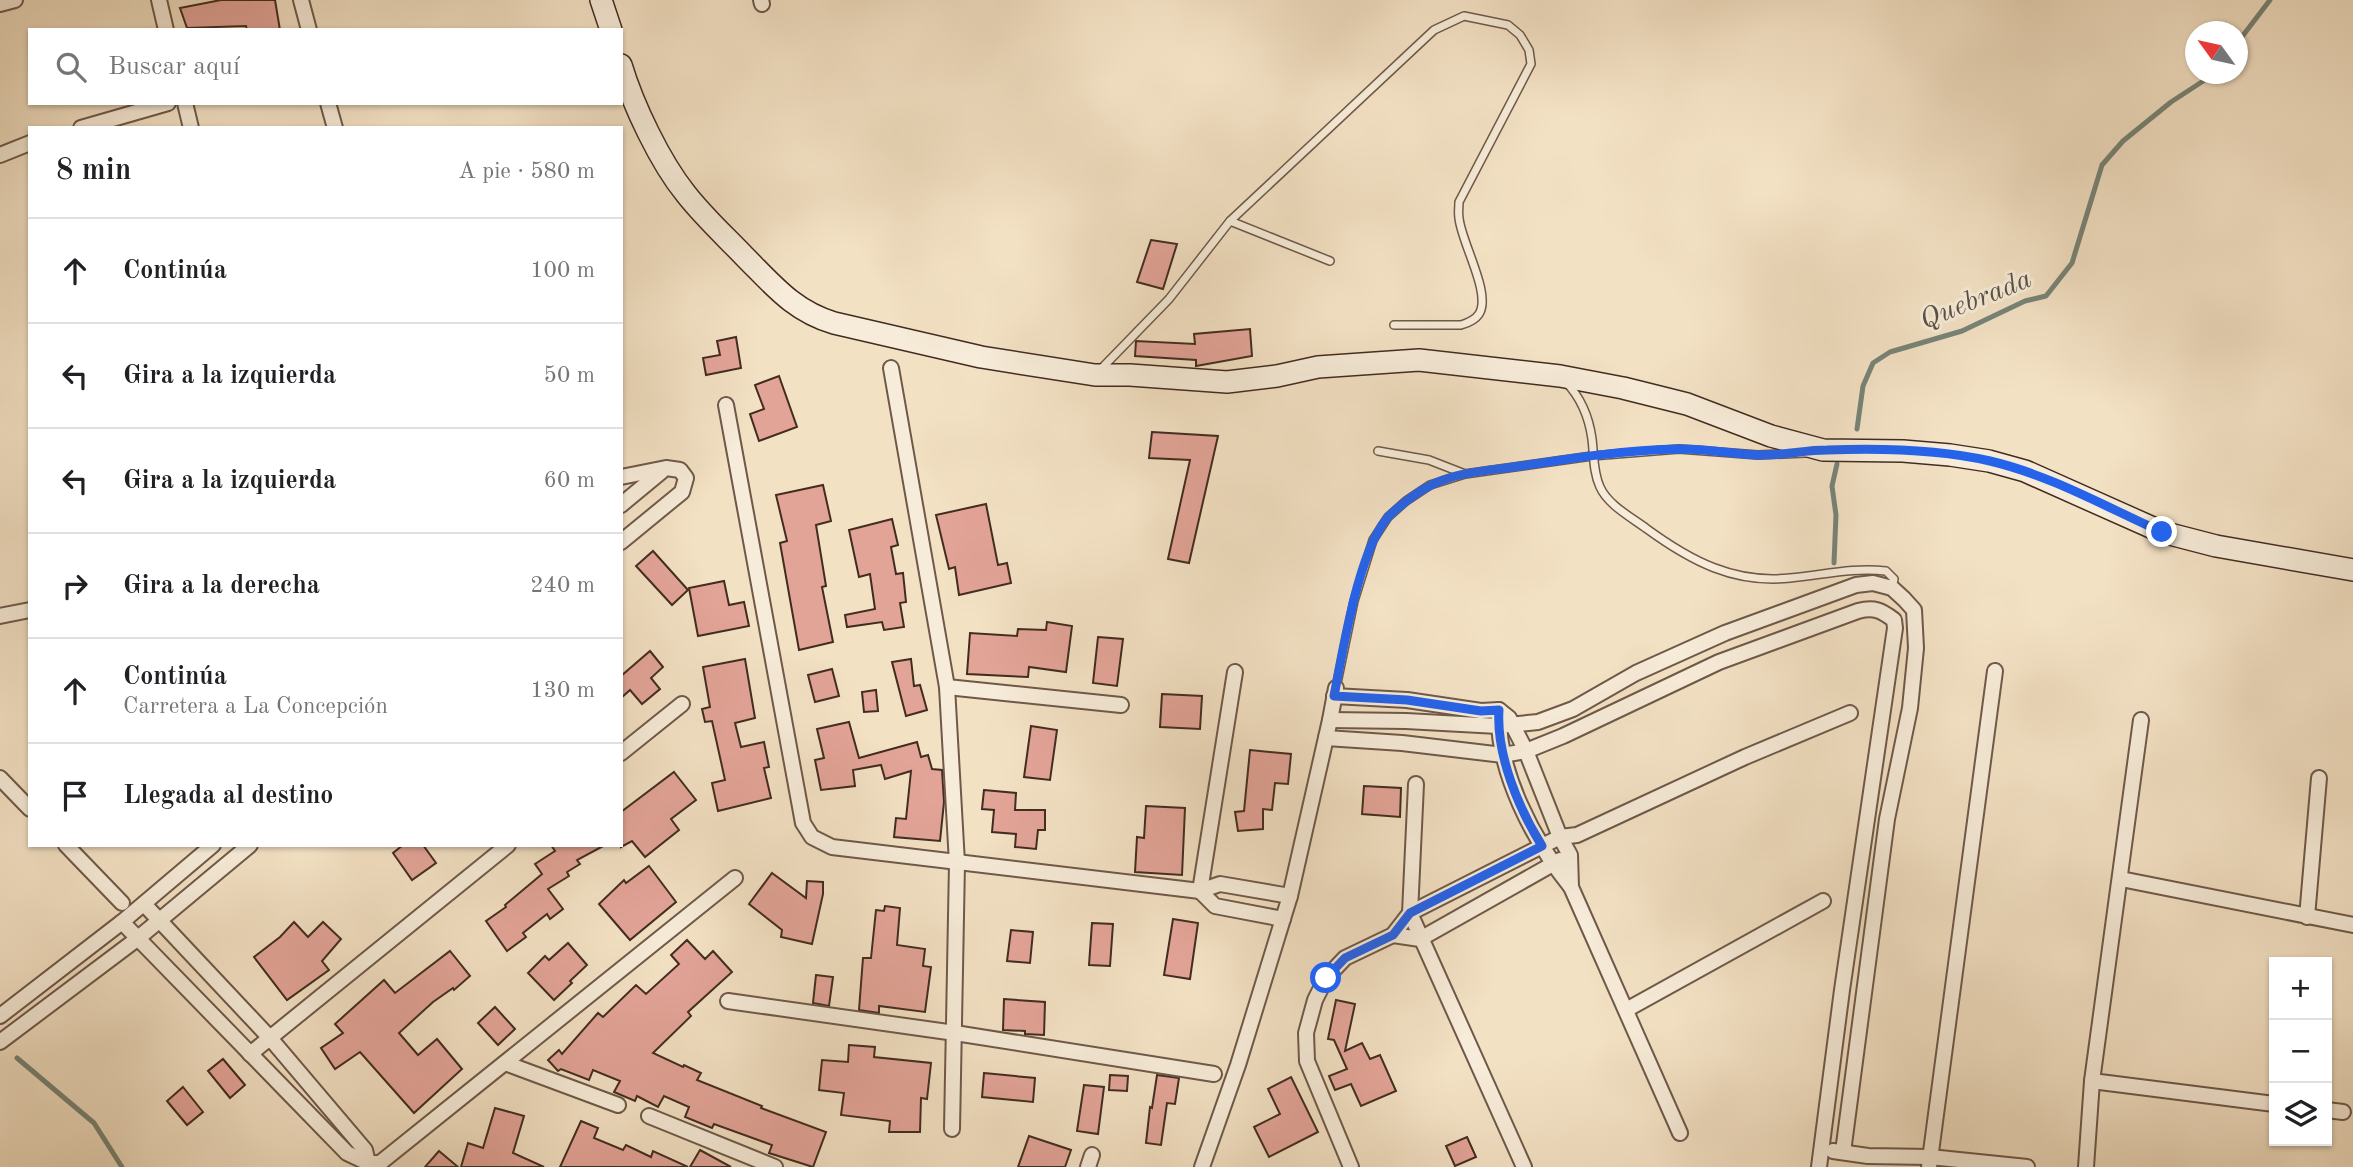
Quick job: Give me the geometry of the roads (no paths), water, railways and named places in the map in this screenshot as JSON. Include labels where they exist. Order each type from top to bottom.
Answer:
[{"type":"main road","points":[[601,0],[610,28]]},
{"type":"main road","points":[[623,71],[657,148],[684,192],[716,228],[800,310],[834,323],[968,354],[1095,375],[1227,382],[1318,368],[1419,360],[1560,376],[1687,404],[1771,436],[1823,450],[1903,451],[1989,461],[2025,471],[2162,532],[2216,546],[2353,570]]},
{"type":"street","points":[[0,4],[15,0]]},
{"type":"street","points":[[159,0],[166,28]]},
{"type":"street","points":[[301,0],[308,28]]},
{"type":"street","points":[[88,126],[161,105]]},
{"type":"street","points":[[185,105],[191,126]]},
{"type":"street","points":[[329,105],[334,126]]},
{"type":"street","points":[[0,155],[28,144]]},
{"type":"street","points":[[891,368],[947,687],[957,863],[952,1129]]},
{"type":"street","points":[[726,405],[803,823],[812,837],[832,847],[957,863],[1200,891],[1220,884],[1290,896]]},
{"type":"street","points":[[623,503],[666,468]]},
{"type":"street","points":[[623,477],[666,468],[680,470],[686,478],[684,489],[623,540]]},
{"type":"street","points":[[1331,720],[1498,726],[1538,722],[1573,709],[1636,673],[1725,633],[1856,585],[1873,583],[1892,589],[1914,610],[1916,648],[1910,708],[1888,819],[1843,1152]]},
{"type":"street","points":[[1326,738],[1402,743],[1503,755],[1526,751],[1719,663],[1858,611],[1870,608],[1882,610],[1894,620],[1819,1167]]},
{"type":"street","points":[[0,616],[28,610]]},
{"type":"street","points":[[1200,891],[1235,671]]},
{"type":"street","points":[[1930,1162],[1995,671]]},
{"type":"street","points":[[947,687],[1121,705]]},
{"type":"street","points":[[1202,1167],[1238,1065],[1290,896],[1331,720],[1335,692],[1481,711],[1499,710],[1514,726],[1570,855]]},
{"type":"street","points":[[1402,743],[1407,700]]},
{"type":"street","points":[[623,751],[682,704]]},
{"type":"street","points":[[1499,710],[1498,726],[1503,755],[1526,820],[1553,864],[1571,887],[1680,1133]]},
{"type":"street","points":[[1350,1167],[1307,1061],[1306,1033],[1315,1000],[1326,978],[1345,958],[1393,935],[1410,913],[1560,837],[1577,835],[1745,757],[1850,713]]},
{"type":"street","points":[[2086,1167],[2092,1081],[2141,720]]},
{"type":"street","points":[[0,778],[28,803]]},
{"type":"street","points":[[2307,917],[2319,778]]},
{"type":"street","points":[[1416,784],[1410,913],[1524,1167]]},
{"type":"street","points":[[1571,887],[1570,855],[1577,835]]},
{"type":"street","points":[[68,847],[122,903]]},
{"type":"street","points":[[0,1016],[122,922],[211,847]]},
{"type":"street","points":[[0,1042],[137,939],[248,847]]},
{"type":"street","points":[[250,1054],[506,847]]},
{"type":"street","points":[[1393,935],[1420,939],[1570,855]]},
{"type":"street","points":[[377,1164],[735,878]]},
{"type":"street","points":[[2121,879],[2353,925]]},
{"type":"street","points":[[1200,891],[1215,906],[1283,919]]},
{"type":"street","points":[[1626,1010],[1823,901]]},
{"type":"street","points":[[144,904],[270,1038],[377,1164]]},
{"type":"street","points":[[122,922],[346,1153],[377,1164]]},
{"type":"street","points":[[728,1001],[1214,1074]]},
{"type":"street","points":[[505,1063],[618,1105]]},
{"type":"street","points":[[2092,1081],[2269,1103]]},
{"type":"street","points":[[2332,1111],[2343,1112]]},
{"type":"street","points":[[649,1116],[775,1167]]},
{"type":"street","points":[[1823,1150],[1930,1162],[2023,1167]]},
{"type":"lane","points":[[1095,375],[1169,299],[1230,221],[1434,30],[1464,16],[1508,24],[1520,35],[1529,50],[1531,64],[1459,202],[1462,232],[1480,289],[1482,305],[1479,315],[1461,326],[1394,325]]},
{"type":"lane","points":[[1230,221],[1330,261]]},
{"type":"lane","points":[[1560,376],[1577,394],[1586,412],[1599,485],[1607,498],[1676,550],[1738,577],[1787,579],[1863,568],[1886,571],[1894,579],[1892,589]]},
{"type":"lane","points":[[1335,692],[1354,601],[1373,540],[1388,517],[1430,485],[1465,474],[1592,456],[1679,449],[1758,455],[1799,454],[1823,450]]},
{"type":"lane","points":[[1378,451],[1429,460],[1465,474]]},
{"type":"waterway","name":"Quebrada","points":[[2248,29],[2270,0]]},
{"type":"waterway","name":"Quebrada","points":[[1857,429],[1863,386],[1873,363],[1890,352],[1962,331],[2025,301],[2046,296],[2072,263],[2102,165],[2123,141],[2171,102],[2199,84]]},
{"type":"waterway","name":"Quebrada","points":[[1834,563],[1836,515],[1832,486],[1837,464]]},
{"type":"waterway","points":[[17,1058],[94,1123],[122,1167]]}]
